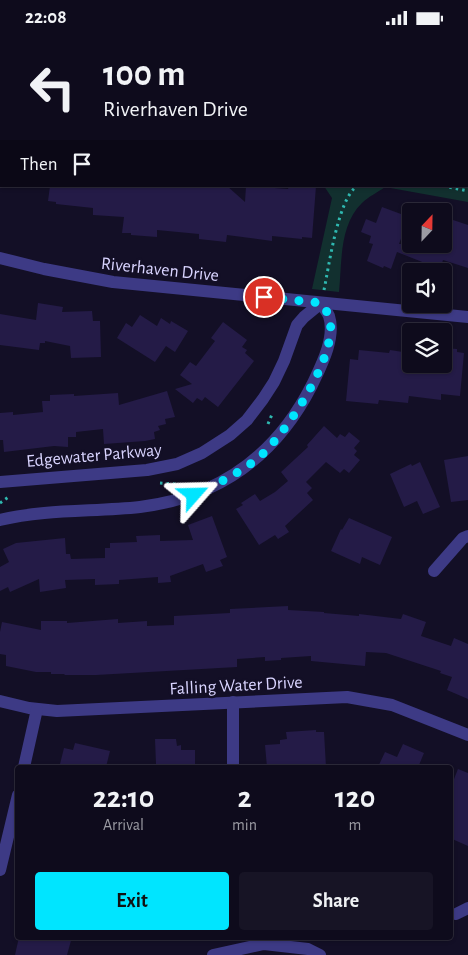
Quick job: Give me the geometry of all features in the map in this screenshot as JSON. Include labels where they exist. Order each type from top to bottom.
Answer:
[{"type":"street","name":"Riverhaven Drive","points":[[0,258],[113,283],[468,317]]},
{"type":"street","name":"Edgewater Parkway","points":[[0,482],[147,470],[177,464],[202,453],[230,435],[247,419],[263,399],[284,361],[297,325],[321,303]]},
{"type":"street","points":[[0,520],[49,512],[139,507],[168,503],[194,495],[229,479],[258,458],[285,429],[304,401],[320,369],[330,338],[329,316],[321,303]]},
{"type":"street","points":[[434,571],[468,535]]},
{"type":"street","name":"Falling Water Drive","points":[[0,701],[58,711],[348,697],[392,705],[468,735]]},
{"type":"street","points":[[232,765],[233,702]]},
{"type":"street","points":[[24,765],[38,709]]},
{"type":"street","points":[[0,870],[15,808]]},
{"type":"street","points":[[456,914],[468,908]]},
{"type":"street","points":[[213,955],[264,943],[308,949],[320,955]]},
{"type":"path","points":[[321,303],[341,212],[346,199],[356,187]]},
{"type":"path","points":[[447,187],[468,191]]},
{"type":"green space","points":[[325,187],[385,187],[362,203],[349,222],[343,245],[339,292],[312,289],[332,198]]},
{"type":"green space","points":[[385,187],[468,187],[468,202]]},
{"type":"building","points":[[50,187],[228,187],[245,202],[246,187],[288,189],[289,187],[316,187],[312,238],[272,236],[272,241],[227,235],[226,242],[199,239],[199,234],[157,230],[157,237],[131,235],[131,233],[122,233],[124,217],[93,215],[93,208],[56,204],[56,202],[48,201]]},
{"type":"building","points":[[382,207],[402,214],[402,236],[399,244],[402,244],[402,253],[452,253],[452,220],[468,225],[468,268],[443,260],[442,263],[425,263],[397,252],[391,269],[384,266],[383,268],[367,261],[373,244],[369,243],[371,236],[361,232],[366,219],[376,223]]},
{"type":"building","points":[[38,303],[63,307],[62,312],[92,311],[93,321],[100,321],[101,357],[71,358],[70,346],[45,341],[45,343],[40,343],[39,350],[0,345],[0,314],[36,320]]},
{"type":"building","points":[[140,315],[157,326],[161,318],[170,324],[171,321],[188,331],[175,352],[166,346],[155,362],[117,338],[126,323],[132,327]]},
{"type":"building","points":[[223,322],[247,340],[242,347],[247,350],[245,353],[254,361],[218,407],[205,397],[202,401],[197,398],[193,403],[175,389],[192,384],[180,375],[190,362],[196,366],[215,341],[211,338]]},
{"type":"building","points":[[452,349],[464,353],[460,396],[441,394],[441,400],[409,396],[408,403],[379,400],[378,404],[346,401],[350,359],[358,360],[359,350],[389,353],[390,350],[402,352],[402,373],[452,373]]},
{"type":"building","points":[[167,391],[175,417],[165,419],[166,424],[158,426],[160,430],[154,432],[155,439],[104,444],[103,429],[76,432],[76,437],[68,437],[68,447],[54,446],[4,452],[3,440],[0,440],[0,413],[13,412],[13,415],[43,412],[42,401],[50,401],[50,395],[74,394],[74,396],[118,393],[119,405]]},
{"type":"building","points":[[324,426],[337,438],[340,434],[345,437],[349,432],[360,441],[354,448],[357,451],[354,455],[360,460],[349,473],[344,469],[340,473],[326,462],[306,482],[312,488],[307,493],[313,500],[285,526],[289,532],[278,539],[275,535],[259,545],[236,509],[243,505],[241,503],[255,494],[260,501],[288,481],[281,472],[308,447],[307,445]]},
{"type":"building","points":[[468,456],[468,500],[451,502],[444,460]]},
{"type":"building","points":[[420,462],[440,507],[423,514],[417,501],[404,507],[390,474]]},
{"type":"building","points":[[212,516],[227,557],[220,560],[223,566],[206,572],[203,564],[170,576],[171,582],[158,583],[158,577],[119,580],[119,584],[95,585],[95,579],[65,580],[66,588],[40,592],[39,579],[10,592],[8,587],[0,591],[0,567],[9,562],[3,549],[16,543],[65,538],[66,554],[70,554],[71,559],[105,558],[105,548],[110,548],[110,543],[137,542],[136,536],[160,535],[160,541],[193,540],[188,525]]},
{"type":"building","points":[[349,518],[392,537],[380,565],[362,557],[360,564],[331,551],[341,529]]},
{"type":"building","points":[[288,606],[288,610],[359,616],[359,614],[401,619],[403,614],[426,622],[421,636],[451,646],[454,638],[468,644],[468,699],[447,690],[452,677],[440,673],[441,671],[386,653],[366,652],[365,666],[311,661],[311,656],[265,661],[265,657],[237,659],[237,667],[96,675],[51,674],[51,672],[36,672],[6,666],[6,655],[0,654],[2,622],[41,630],[41,621],[67,621],[67,623],[118,619],[118,623],[147,621],[147,626],[174,625],[174,616],[230,613],[230,609]]},
{"type":"building","points":[[316,730],[316,732],[324,732],[326,765],[267,765],[265,745],[280,744],[280,740],[287,739],[286,732]]},
{"type":"building","points":[[155,739],[176,739],[177,746],[181,745],[181,750],[195,750],[195,765],[156,764]]},
{"type":"building","points":[[75,743],[110,751],[106,765],[60,764],[64,748],[73,750]]},
{"type":"building","points":[[403,744],[424,753],[419,765],[379,765],[385,752],[397,757]]},
{"type":"building","points":[[458,769],[468,773],[468,846],[453,839],[454,779]]},
{"type":"building","points":[[18,940],[71,940],[67,955],[15,955]]},
{"type":"route","points":[[194,495],[229,479],[258,458],[285,429],[304,401],[320,369],[330,338],[329,316],[321,303],[264,297]]}]
